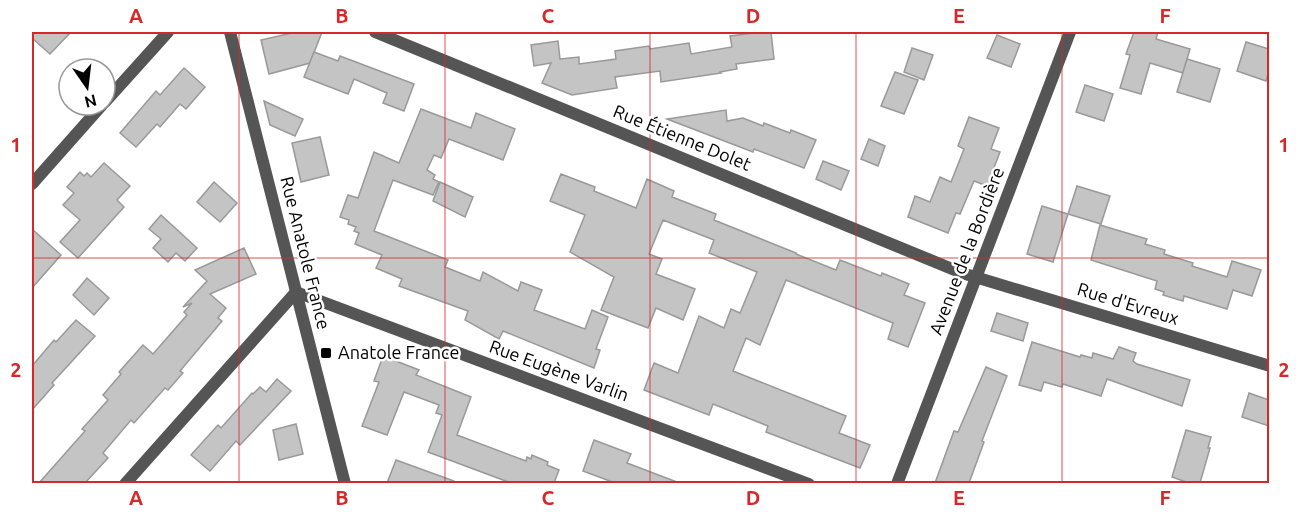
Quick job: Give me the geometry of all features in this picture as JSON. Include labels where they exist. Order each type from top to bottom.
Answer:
[{"type":"street","points":[[117,89],[168,32]]},
{"type":"street","name":"Rue Anatole France","points":[[230,32],[345,483]]},
{"type":"street","name":"Rue Étienne Dolet","points":[[375,32],[976,277]]},
{"type":"street","name":"Avenue de la Bordière","points":[[897,483],[1070,32]]},
{"type":"street","points":[[32,184],[92,117]]},
{"type":"street","name":"Rue d'Evreux","points":[[976,277],[1269,366]]},
{"type":"street","points":[[125,483],[296,292]]},
{"type":"street","name":"Rue Eugène Varlin","points":[[296,292],[809,483]]},
{"type":"building","points":[[32,32],[71,32],[50,54],[32,38]]},
{"type":"building","points":[[296,32],[322,32],[310,63],[269,74],[261,40]]},
{"type":"building","points":[[771,32],[774,59],[736,64],[737,69],[721,73],[661,82],[660,71],[615,77],[617,88],[572,95],[542,83],[551,63],[534,66],[531,45],[558,41],[560,59],[579,57],[579,64],[616,59],[615,51],[649,46],[650,49],[689,43],[691,54],[732,47],[730,36]]},
{"type":"building","points":[[1134,32],[1158,32],[1156,39],[1190,49],[1183,73],[1150,63],[1141,94],[1120,88],[1130,55],[1126,54]]},
{"type":"building","points":[[997,35],[1020,44],[1011,67],[987,58]]},
{"type":"building","points":[[1246,42],[1269,49],[1269,71],[1266,81],[1237,71]]},
{"type":"building","points":[[912,48],[933,55],[924,80],[904,72]]},
{"type":"building","points":[[314,52],[338,61],[340,56],[414,84],[404,111],[383,103],[387,93],[354,79],[348,94],[304,77]]},
{"type":"building","points":[[1187,59],[1220,69],[1210,102],[1177,92]]},
{"type":"building","points":[[184,68],[205,87],[186,109],[180,104],[160,127],[157,124],[136,147],[120,133],[156,91],[160,95]]},
{"type":"building","points":[[895,72],[918,80],[904,114],[881,106]]},
{"type":"building","points":[[1085,85],[1113,94],[1104,121],[1076,112]]},
{"type":"building","points":[[264,101],[303,119],[295,136],[270,125]]},
{"type":"building","points":[[421,109],[471,128],[476,113],[515,129],[503,160],[449,139],[441,158],[434,155],[427,170],[435,175],[433,179],[439,182],[433,195],[393,180],[374,231],[448,260],[445,267],[480,281],[483,272],[518,291],[521,282],[542,290],[534,310],[585,329],[592,310],[608,317],[596,349],[600,350],[594,368],[503,331],[499,339],[465,320],[468,311],[399,286],[402,279],[376,268],[382,255],[355,244],[359,233],[354,231],[356,227],[348,224],[349,220],[340,217],[348,195],[358,198],[374,152],[399,163]]},
{"type":"building","points":[[726,110],[727,121],[743,118],[790,133],[791,130],[816,140],[804,168],[754,149],[753,152],[667,119]]},
{"type":"building","points":[[969,117],[999,128],[991,149],[1000,152],[987,186],[974,181],[960,214],[956,213],[948,233],[908,217],[915,196],[930,202],[940,177],[951,182],[964,149],[958,146]]},
{"type":"building","points":[[320,137],[329,175],[301,182],[292,143]]},
{"type":"building","points":[[869,139],[885,146],[878,166],[861,159]]},
{"type":"building","points":[[823,161],[849,171],[841,190],[816,179]]},
{"type":"building","points":[[104,163],[130,186],[117,200],[124,207],[78,258],[60,242],[80,220],[63,205],[74,193],[67,187],[80,172],[84,176],[87,173],[91,177]]},
{"type":"building","points":[[561,174],[595,187],[594,191],[636,208],[647,179],[674,191],[672,197],[716,214],[714,220],[796,254],[836,270],[840,260],[909,284],[904,295],[925,303],[908,347],[888,339],[893,323],[786,280],[760,345],[746,338],[733,371],[846,416],[839,433],[870,445],[860,468],[766,432],[768,426],[713,404],[709,415],[644,390],[654,363],[678,373],[699,316],[724,328],[731,309],[740,313],[757,272],[709,253],[714,240],[663,220],[649,254],[662,259],[656,274],[695,289],[683,320],[656,308],[648,328],[601,310],[614,277],[570,252],[585,215],[550,201]]},
{"type":"building","points":[[214,182],[237,203],[220,222],[197,202]]},
{"type":"building","points":[[440,182],[473,197],[465,217],[433,201]]},
{"type":"building","points":[[1077,186],[1110,196],[1101,224],[1068,214]]},
{"type":"building","points":[[1042,206],[1068,214],[1053,262],[1027,254]]},
{"type":"building","points":[[161,215],[197,248],[185,261],[176,253],[168,262],[153,248],[161,239],[149,229]]},
{"type":"building","points":[[1100,225],[1147,239],[1145,244],[1165,250],[1164,254],[1227,277],[1232,261],[1261,270],[1252,296],[1233,290],[1227,309],[1184,296],[1183,301],[1163,295],[1164,292],[1155,289],[1157,281],[1091,260]]},
{"type":"building","points":[[32,229],[61,255],[32,288]]},
{"type":"building","points":[[244,248],[256,274],[210,294],[226,308],[218,318],[222,321],[180,371],[183,373],[168,390],[165,388],[134,423],[131,420],[103,453],[108,458],[85,483],[39,483],[85,431],[82,429],[108,400],[103,395],[121,374],[119,372],[143,345],[153,354],[187,315],[184,312],[192,303],[183,307],[207,281],[195,270]]},
{"type":"building","points":[[87,278],[109,298],[94,315],[73,295]]},
{"type":"building","points":[[997,313],[1028,323],[1023,341],[991,331]]},
{"type":"building","points":[[76,320],[95,336],[52,383],[54,385],[32,410],[32,366],[54,340],[56,342]]},
{"type":"building","points":[[1032,342],[1080,357],[1081,355],[1092,358],[1093,353],[1113,359],[1119,347],[1136,353],[1133,361],[1137,364],[1190,380],[1182,406],[1107,379],[1101,396],[1063,384],[1062,387],[1044,382],[1041,391],[1019,385]]},
{"type":"building","points":[[383,356],[419,370],[416,375],[471,397],[457,435],[526,461],[527,457],[531,459],[532,455],[548,462],[547,465],[559,470],[554,483],[511,483],[428,452],[442,415],[436,413],[439,405],[404,392],[387,435],[362,426],[379,382],[374,381]]},
{"type":"building","points":[[986,367],[1007,376],[982,441],[984,442],[969,483],[935,483],[954,431],[958,432]]},
{"type":"building","points":[[277,379],[291,391],[240,445],[236,441],[210,471],[191,455],[218,425],[221,428],[252,393],[260,387],[266,392]]},
{"type":"building","points":[[1249,393],[1269,400],[1269,426],[1242,417]]},
{"type":"building","points":[[296,424],[303,454],[279,460],[273,430]]},
{"type":"building","points":[[1186,430],[1211,437],[1200,483],[1189,483],[1172,477]]},
{"type":"building","points":[[594,440],[631,454],[627,463],[677,483],[615,483],[583,471]]},
{"type":"building","points":[[396,460],[454,481],[454,483],[387,483]]},
{"type":"place","name":"Anatole France","points":[[326,353]]}]
